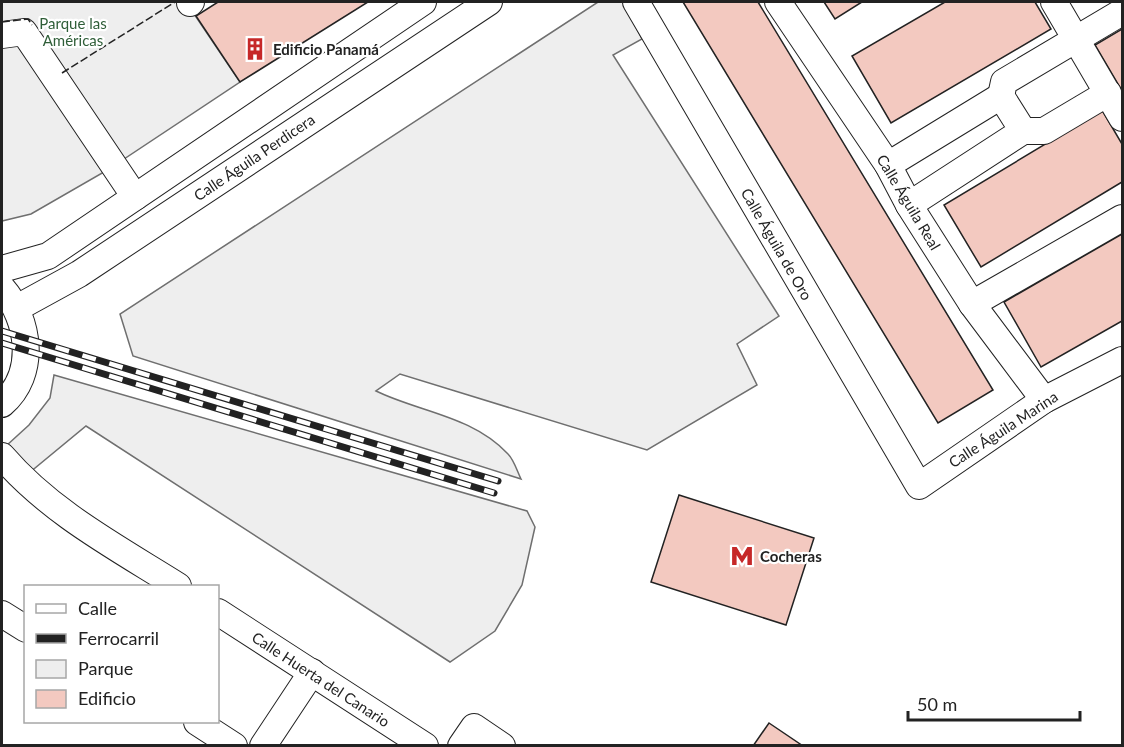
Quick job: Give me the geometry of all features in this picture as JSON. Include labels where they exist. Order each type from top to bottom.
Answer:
[{"type":"street","points":[[2,269],[48,256],[423,2]]},
{"type":"street","name":"Calle Águila Perdicera","points":[[17,309],[79,274],[489,2]]},
{"type":"street","name":"Calle Águila de Oro","points":[[636,2],[918,486]]},
{"type":"street","name":"Calle Águila Real","points":[[778,2],[888,165],[909,205],[972,304],[1044,400]]},
{"type":"street","points":[[1054,2],[1122,118]]},
{"type":"street","points":[[1023,130],[1001,96],[1004,82],[1122,12]]},
{"type":"street","points":[[2,35],[24,32],[135,197]]},
{"type":"street","points":[[909,205],[1023,130],[1044,131],[1108,93]]},
{"type":"street","points":[[888,165],[1001,96]]},
{"type":"street","points":[[972,304],[1122,218]]},
{"type":"street","points":[[2,288],[17,309],[25,332],[26,356],[20,380],[2,404]]},
{"type":"street","name":"Calle Águila Marina","points":[[918,486],[1044,400],[1122,360]]},
{"type":"street","points":[[2,456],[25,483],[57,509],[176,585]]},
{"type":"street","name":"Calle Huerta del Canario","points":[[219,613],[424,746]]},
{"type":"street","points":[[2,614],[24,628]]},
{"type":"street","points":[[263,746],[312,672]]},
{"type":"street","points":[[199,723],[234,746]]},
{"type":"street","points":[[468,736],[502,746]]},
{"type":"green space","name":"Parque las Américas","points":[[2,2],[186,2],[240,82],[121,161],[29,19],[2,22]]},
{"type":"green space","points":[[598,2],[623,2],[642,39],[613,55],[779,316],[737,344],[757,385],[647,450],[400,374],[376,391],[479,431],[508,454],[521,479],[133,356],[120,314]]},
{"type":"green space","points":[[17,44],[104,172],[31,214],[2,221],[2,45]]},
{"type":"green space","points":[[54,375],[527,511],[535,527],[522,585],[495,631],[450,662],[86,426],[29,473],[6,446],[29,425],[50,398]]},
{"type":"building","name":"Edificio Panamá","points":[[218,2],[368,2],[240,82],[196,16]]},
{"type":"building","points":[[683,2],[758,2],[993,390],[938,423]]},
{"type":"building","points":[[824,2],[862,2],[835,19]]},
{"type":"building","points":[[945,2],[1035,2],[1051,29],[891,123],[852,56]]},
{"type":"building","points":[[1122,29],[1122,91],[1095,45]]},
{"type":"building","points":[[1102,110],[1122,144],[1122,182],[981,267],[944,205]]},
{"type":"building","points":[[1122,234],[1122,321],[1041,367],[1004,302]]},
{"type":"building","points":[[679,495],[814,538],[786,625],[651,582]]},
{"type":"building","points":[[769,723],[803,746],[753,746]]},
{"type":"railway","points":[[2,331],[498,481]]},
{"type":"railway","points":[[2,343],[494,493]]},
{"type":"fence","points":[[62,73],[175,2]]},
{"type":"fence","points":[[2,22],[28,19],[32,25]]},
{"type":"place","name":"Edificio Panamá","points":[[255,49]]},
{"type":"place","name":"Cocheras","points":[[742,556]]}]
